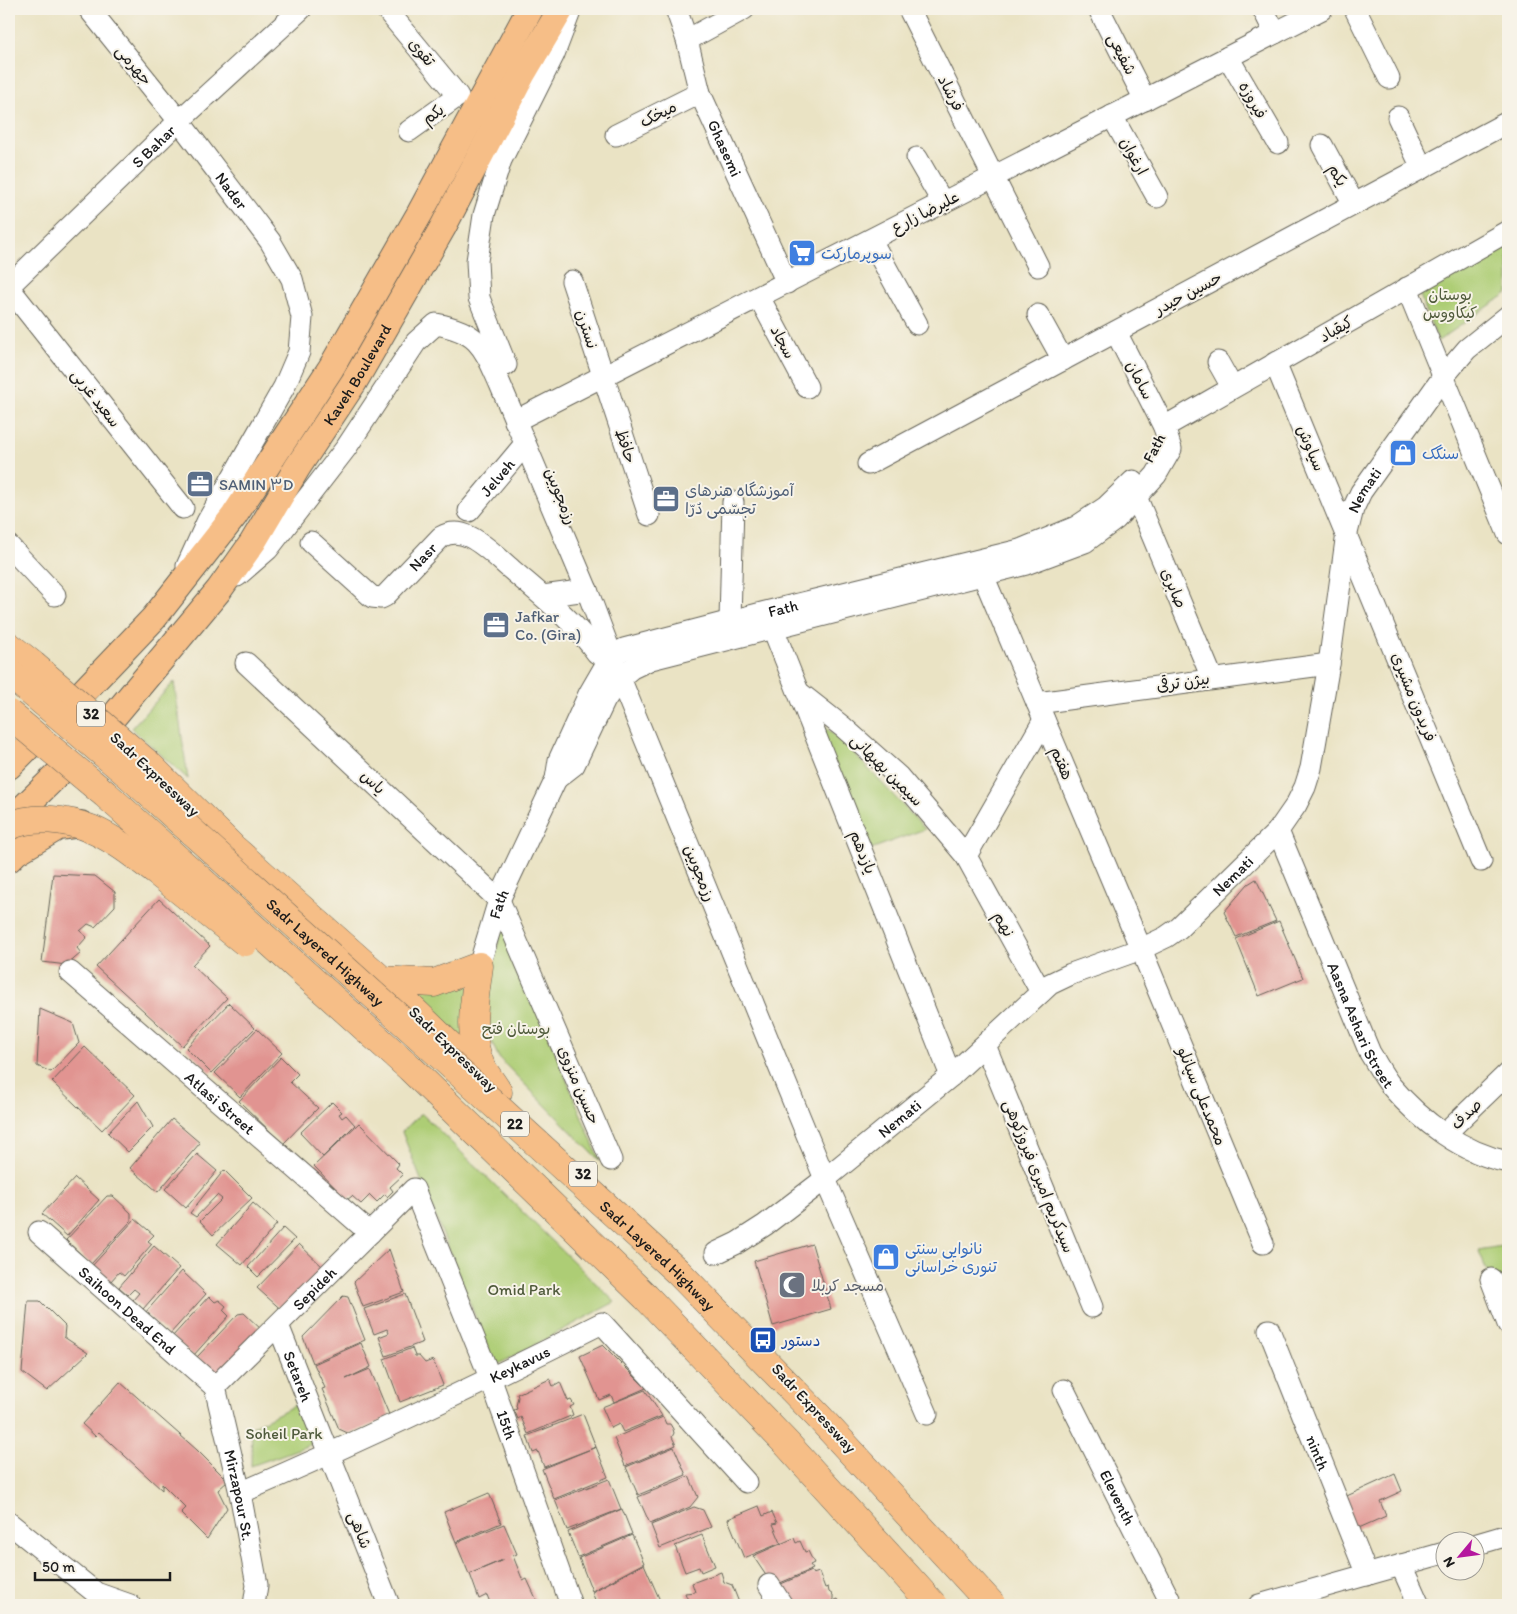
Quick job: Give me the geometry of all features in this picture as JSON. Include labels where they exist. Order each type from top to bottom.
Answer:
[{"type":"highway","name":"Sadr Expressway","points":[[9,646],[21,669],[148,764],[233,848],[382,980],[687,1275],[827,1421],[998,1605]]},
{"type":"highway","name":"Sadr Layered Highway","points":[[21,669],[129,775],[677,1271],[818,1416],[992,1605]]},
{"type":"highway","name":"Sadr Layered Highway","points":[[9,714],[105,794],[410,1068],[646,1297],[787,1444],[934,1605]]},
{"type":"highway","points":[[9,724],[197,879],[408,1070],[648,1308],[784,1447],[923,1605]]},
{"type":"highway","points":[[9,824],[19,821],[43,820],[73,822],[92,829],[131,852],[410,1068]]},
{"type":"highway","points":[[382,980],[434,983],[478,966],[473,1012],[473,1040],[481,1066],[498,1092]]},
{"type":"main road","name":"Kaveh Boulevard","points":[[85,690],[154,618],[234,516],[331,368],[420,213],[530,9]]},
{"type":"main road","name":"Kaveh Boulevard","points":[[114,716],[219,590],[253,542],[297,468],[354,382],[443,226],[522,75],[562,9]]},
{"type":"main road","points":[[9,766],[28,748]]},
{"type":"main road","points":[[9,824],[58,774]]},
{"type":"main road","points":[[9,859],[16,852],[58,827],[82,824],[101,829],[197,879]]},
{"type":"street","name":"جهرمی","points":[[89,9],[179,121]]},
{"type":"street","name":"S Bahar","points":[[9,287],[179,121],[301,9]]},
{"type":"street","name":"تقوی","points":[[386,9],[458,96]]},
{"type":"street","name":"رزمجوبین","points":[[571,9],[554,54],[501,160],[484,215],[477,261],[479,298],[522,418],[611,652]]},
{"type":"street","name":"Ghasemi","points":[[676,9],[687,40],[700,93],[787,283]]},
{"type":"street","points":[[687,40],[744,9]]},
{"type":"street","name":"فرشاد","points":[[909,9],[1038,266]]},
{"type":"street","name":"شفیعی","points":[[1099,9],[1144,100]]},
{"type":"street","points":[[1263,9],[1276,33]]},
{"type":"street","name":"علیرضا زارع","points":[[522,418],[1322,9]]},
{"type":"street","points":[[1355,9],[1389,78]]},
{"type":"street","name":"فیروزه","points":[[1228,56],[1278,143]]},
{"type":"street","name":"میخک","points":[[616,135],[700,93]]},
{"type":"street","name":"یکم","points":[[408,131],[458,96]]},
{"type":"street","name":"ارغوان","points":[[1112,116],[1157,197]]},
{"type":"street","points":[[1398,117],[1422,168]]},
{"type":"street","name":"Nader","points":[[174,594],[207,522],[284,387],[299,352],[302,317],[292,279],[270,241],[179,121]]},
{"type":"street","name":"حسین حیدر","points":[[868,464],[1508,122]]},
{"type":"street","name":"یکم","points":[[1322,145],[1354,204]]},
{"type":"street","points":[[917,158],[944,202]]},
{"type":"street","name":"کیقباد","points":[[1164,427],[1508,231]]},
{"type":"street","points":[[871,240],[917,324]]},
{"type":"street","name":"نسترن","points":[[572,281],[603,376]]},
{"type":"street","name":"سعید غربی","points":[[9,287],[183,508]]},
{"type":"street","points":[[1407,288],[1508,534]]},
{"type":"street","name":"سجاد","points":[[759,297],[807,387]]},
{"type":"street","points":[[1038,315],[1063,360]]},
{"type":"street","name":"Nemati","points":[[716,1253],[737,1243],[765,1225],[825,1179],[951,1076],[1050,984],[1058,979],[1141,950],[1166,937],[1184,923],[1278,831],[1296,805],[1311,768],[1329,664],[1346,533],[1360,492],[1443,377],[1467,349],[1508,316]]},
{"type":"street","name":"رزمجوبین","points":[[219,590],[268,549],[346,448],[416,342],[436,324],[455,328],[473,337],[485,350],[500,384],[522,418],[525,444],[587,590],[611,652],[626,673],[825,1179],[927,1414]]},
{"type":"street","name":"سامان","points":[[1116,332],[1164,427]]},
{"type":"street","points":[[1218,362],[1232,388]]},
{"type":"street","name":"سیاوش","points":[[1275,363],[1346,533]]},
{"type":"street","name":"حافظ","points":[[603,376],[649,515]]},
{"type":"street","name":"Fath","points":[[626,673],[651,659],[770,620],[980,568],[1026,564],[1085,542],[1116,519],[1134,490],[1164,427]]},
{"type":"street","name":"Jelveh","points":[[469,512],[525,444]]},
{"type":"street","name":"صابری","points":[[1134,490],[1212,678]]},
{"type":"street","points":[[730,621],[733,502]]},
{"type":"street","name":"Nasr","points":[[311,542],[372,596],[381,598],[440,536],[456,533],[469,537],[488,550],[542,596],[586,637],[611,652]]},
{"type":"street","name":"فریدون مشیری","points":[[1346,533],[1481,861]]},
{"type":"street","points":[[9,546],[56,595]]},
{"type":"street","name":"هفتم","points":[[980,568],[1141,950]]},
{"type":"street","points":[[542,596],[587,590]]},
{"type":"street","name":"Fath","points":[[478,966],[499,900],[556,779],[559,760],[589,694],[611,652],[730,621],[770,620]]},
{"type":"street","name":"یازدهم","points":[[770,620],[951,1076]]},
{"type":"street","name":"یاس","points":[[246,663],[499,900]]},
{"type":"street","name":"بیژن ترقی","points":[[1040,711],[1212,678],[1329,664]]},
{"type":"street","points":[[556,779],[574,765],[605,700],[626,673]]},
{"type":"street","name":"سیمین بهبهانی","points":[[800,694],[843,727],[898,776],[966,856]]},
{"type":"street","points":[[966,856],[1040,711]]},
{"type":"street","name":"Aasna Ashari Street","points":[[1278,831],[1370,1053],[1389,1084],[1415,1111],[1445,1134],[1468,1148],[1497,1160],[1508,1162]]},
{"type":"street","name":"نهم","points":[[966,856],[1041,992]]},
{"type":"street","name":"حسین منزوی","points":[[499,900],[611,1160]]},
{"type":"street","name":"محمدعلی سپانلو","points":[[1141,950],[1262,1243]]},
{"type":"street","name":"Atlasi Street","points":[[70,972],[370,1233]]},
{"type":"street","name":"سیدکریم امیری فیروزکوهی","points":[[985,1045],[1092,1306]]},
{"type":"street","name":"صدف","points":[[1445,1134],[1508,1073]]},
{"type":"street","name":"Sepideh","points":[[214,1387],[414,1189]]},
{"type":"street","name":"15th","points":[[414,1189],[491,1380],[571,1605]]},
{"type":"street","name":"Saihoon Dead End","points":[[39,1232],[214,1387]]},
{"type":"street","points":[[1492,1279],[1508,1324]]},
{"type":"street","name":"Keykavus","points":[[240,1493],[491,1380],[602,1323],[746,1482]]},
{"type":"street","name":"Setareh","points":[[278,1325],[330,1454]]},
{"type":"street","name":"ninth","points":[[1269,1330],[1367,1575]]},
{"type":"street","name":"Mirzapour St.","points":[[214,1387],[240,1493],[257,1585],[254,1605]]},
{"type":"street","name":"Eleventh","points":[[1064,1390],[1172,1605]]},
{"type":"street","name":"شاهی","points":[[330,1454],[389,1605]]},
{"type":"street","points":[[9,1523],[96,1592],[130,1605]]},
{"type":"street","points":[[1484,1542],[1508,1536]]},
{"type":"street","points":[[1258,1605],[1434,1556]]},
{"type":"street","points":[[1401,1565],[1419,1605]]},
{"type":"street","points":[[769,1585],[782,1605]]},
{"type":"green space","name":"بوستان کیکاووس","points":[[1508,242],[1508,293],[1438,341],[1419,293]]},
{"type":"green space","points":[[174,682],[188,779],[131,728]]},
{"type":"green space","points":[[815,719],[844,743],[925,829],[871,849]]},
{"type":"green space","name":"بوستان فتح","points":[[502,923],[600,1161],[499,1058],[485,1028],[486,1001]]},
{"type":"green space","points":[[471,976],[463,1046],[395,994]]},
{"type":"green space","name":"Omid Park","points":[[421,1113],[615,1302],[495,1366],[402,1132]]},
{"type":"green space","points":[[1508,1245],[1508,1287],[1495,1289],[1478,1250]]},
{"type":"green space","name":"Soheil Park","points":[[295,1405],[312,1444],[251,1466],[252,1427]]},
{"type":"building","points":[[53,874],[95,876],[115,892],[115,906],[95,927],[88,924],[80,931],[87,937],[77,948],[81,953],[67,965],[42,962]]},
{"type":"building","points":[[1256,879],[1276,921],[1236,937],[1224,912],[1248,884]]},
{"type":"building","points":[[159,899],[210,946],[192,965],[227,998],[182,1046],[96,967]]},
{"type":"building","points":[[1279,921],[1303,978],[1259,996],[1236,939]]},
{"type":"building","points":[[229,1003],[255,1028],[211,1073],[186,1048]]},
{"type":"building","points":[[40,1009],[73,1023],[79,1043],[51,1072],[37,1066]]},
{"type":"building","points":[[257,1029],[282,1053],[240,1097],[215,1073]]},
{"type":"building","points":[[85,1047],[135,1095],[102,1130],[52,1082]]},
{"type":"building","points":[[281,1057],[298,1074],[290,1082],[318,1108],[283,1144],[239,1101]]},
{"type":"building","points":[[138,1101],[153,1127],[128,1152],[108,1133]]},
{"type":"building","points":[[332,1102],[342,1112],[339,1114],[342,1118],[346,1115],[355,1125],[323,1157],[300,1133]]},
{"type":"building","points":[[172,1119],[200,1143],[158,1192],[130,1168]]},
{"type":"building","points":[[359,1123],[399,1164],[396,1168],[403,1175],[390,1187],[393,1191],[387,1197],[385,1194],[377,1202],[370,1195],[361,1204],[352,1196],[347,1200],[314,1166]]},
{"type":"building","points":[[197,1154],[217,1171],[186,1208],[165,1189]]},
{"type":"building","points":[[224,1170],[252,1198],[213,1235],[200,1221],[222,1199],[217,1195],[196,1217],[190,1213]]},
{"type":"building","points":[[75,1178],[99,1200],[67,1236],[42,1214]]},
{"type":"building","points":[[107,1196],[113,1196],[131,1213],[131,1221],[91,1264],[66,1240]]},
{"type":"building","points":[[253,1203],[277,1224],[242,1265],[217,1244]]},
{"type":"building","points":[[135,1219],[154,1235],[148,1241],[152,1244],[124,1276],[119,1272],[110,1282],[92,1266]]},
{"type":"building","points":[[283,1228],[295,1239],[258,1277],[248,1267]]},
{"type":"building","points":[[299,1244],[325,1269],[285,1313],[257,1288]]},
{"type":"building","name":"مسجد کربلا","points":[[812,1244],[831,1309],[773,1326],[754,1261]]},
{"type":"building","points":[[154,1246],[179,1268],[143,1309],[133,1300],[139,1293],[134,1289],[128,1295],[119,1287]]},
{"type":"building","points":[[389,1249],[404,1292],[363,1307],[354,1282]]},
{"type":"building","points":[[182,1271],[206,1294],[169,1335],[145,1313]]},
{"type":"building","points":[[405,1294],[423,1342],[386,1356],[379,1337],[389,1333],[387,1329],[374,1334],[364,1309]]},
{"type":"building","points":[[209,1296],[215,1302],[219,1300],[226,1306],[223,1310],[229,1316],[193,1356],[172,1337]]},
{"type":"building","points":[[343,1296],[348,1297],[365,1340],[313,1363],[303,1337]]},
{"type":"building","points":[[28,1301],[40,1301],[65,1326],[64,1337],[88,1353],[47,1391],[22,1372]]},
{"type":"building","points":[[244,1313],[264,1332],[219,1379],[197,1357],[238,1314]]},
{"type":"building","points":[[361,1343],[371,1367],[346,1379],[370,1369],[390,1417],[350,1434],[339,1429],[322,1389],[325,1388],[314,1364]]},
{"type":"building","points":[[603,1345],[646,1388],[614,1402],[611,1395],[599,1400],[580,1356]]},
{"type":"building","points":[[412,1348],[415,1356],[419,1356],[425,1363],[433,1360],[443,1385],[400,1402],[384,1359]]},
{"type":"building","points":[[550,1379],[553,1386],[560,1382],[568,1401],[571,1400],[574,1405],[570,1407],[573,1415],[528,1434],[521,1417],[518,1419],[514,1410],[517,1409],[517,1394]]},
{"type":"building","points":[[120,1382],[197,1450],[228,1481],[218,1490],[227,1508],[207,1539],[181,1513],[186,1508],[162,1484],[162,1490],[99,1432],[95,1436],[82,1424]]},
{"type":"building","points":[[645,1390],[662,1416],[623,1432],[619,1424],[611,1428],[602,1407]]},
{"type":"building","points":[[583,1414],[596,1447],[544,1467],[538,1451],[533,1453],[527,1436]]},
{"type":"building","points":[[663,1417],[666,1424],[670,1424],[673,1429],[672,1437],[676,1445],[625,1466],[614,1438]]},
{"type":"building","points":[[596,1447],[608,1477],[554,1499],[542,1469]]},
{"type":"building","points":[[674,1447],[686,1475],[638,1495],[626,1467]]},
{"type":"building","points":[[1395,1474],[1402,1491],[1380,1501],[1386,1516],[1352,1531],[1338,1500]]},
{"type":"building","points":[[689,1476],[698,1497],[690,1507],[650,1524],[638,1497]]},
{"type":"building","points":[[609,1479],[621,1509],[567,1530],[555,1500]]},
{"type":"building","points":[[489,1493],[501,1523],[456,1542],[444,1512]]},
{"type":"building","points":[[759,1506],[763,1516],[772,1512],[777,1523],[773,1524],[781,1543],[744,1558],[728,1519]]},
{"type":"building","points":[[694,1507],[703,1510],[711,1527],[660,1548],[651,1525]]},
{"type":"building","points":[[622,1509],[632,1534],[578,1557],[568,1532]]},
{"type":"building","points":[[504,1524],[517,1554],[513,1556],[523,1581],[527,1579],[539,1605],[491,1605],[487,1595],[479,1599],[470,1574],[503,1560],[469,1574],[456,1543]]},
{"type":"building","points":[[632,1535],[644,1563],[592,1591],[579,1558]]},
{"type":"building","points":[[702,1535],[715,1566],[701,1572],[699,1567],[685,1572],[675,1546]]},
{"type":"building","points":[[794,1538],[796,1543],[800,1541],[805,1552],[808,1551],[814,1563],[810,1565],[813,1569],[773,1586],[753,1556]]},
{"type":"building","points":[[644,1564],[662,1605],[597,1605],[592,1592]]},
{"type":"building","points":[[811,1571],[813,1574],[819,1572],[825,1588],[828,1587],[829,1592],[833,1595],[833,1601],[838,1599],[840,1605],[790,1605],[774,1587]]},
{"type":"building","points":[[721,1572],[724,1582],[732,1585],[740,1605],[690,1605],[685,1593],[695,1592],[692,1583]]},
{"type":"place","name":"سوپرمارکت","points":[[802,253]]},
{"type":"place","name":"سنگک","points":[[1403,453]]},
{"type":"place","name":"SAMIN ۳D","points":[[200,484]]},
{"type":"place","name":"آموزشگاه هنرهای تجسّمی دُرّا","points":[[666,499]]},
{"type":"place","name":"Jafkar Co. (Gira)","points":[[496,625]]},
{"type":"place","name":"نانوایی سنتی تنوری خراسانی","points":[[886,1257]]},
{"type":"place","name":"مسجد کربلا","points":[[792,1285]]},
{"type":"place","name":"دستور","points":[[763,1340]]}]
